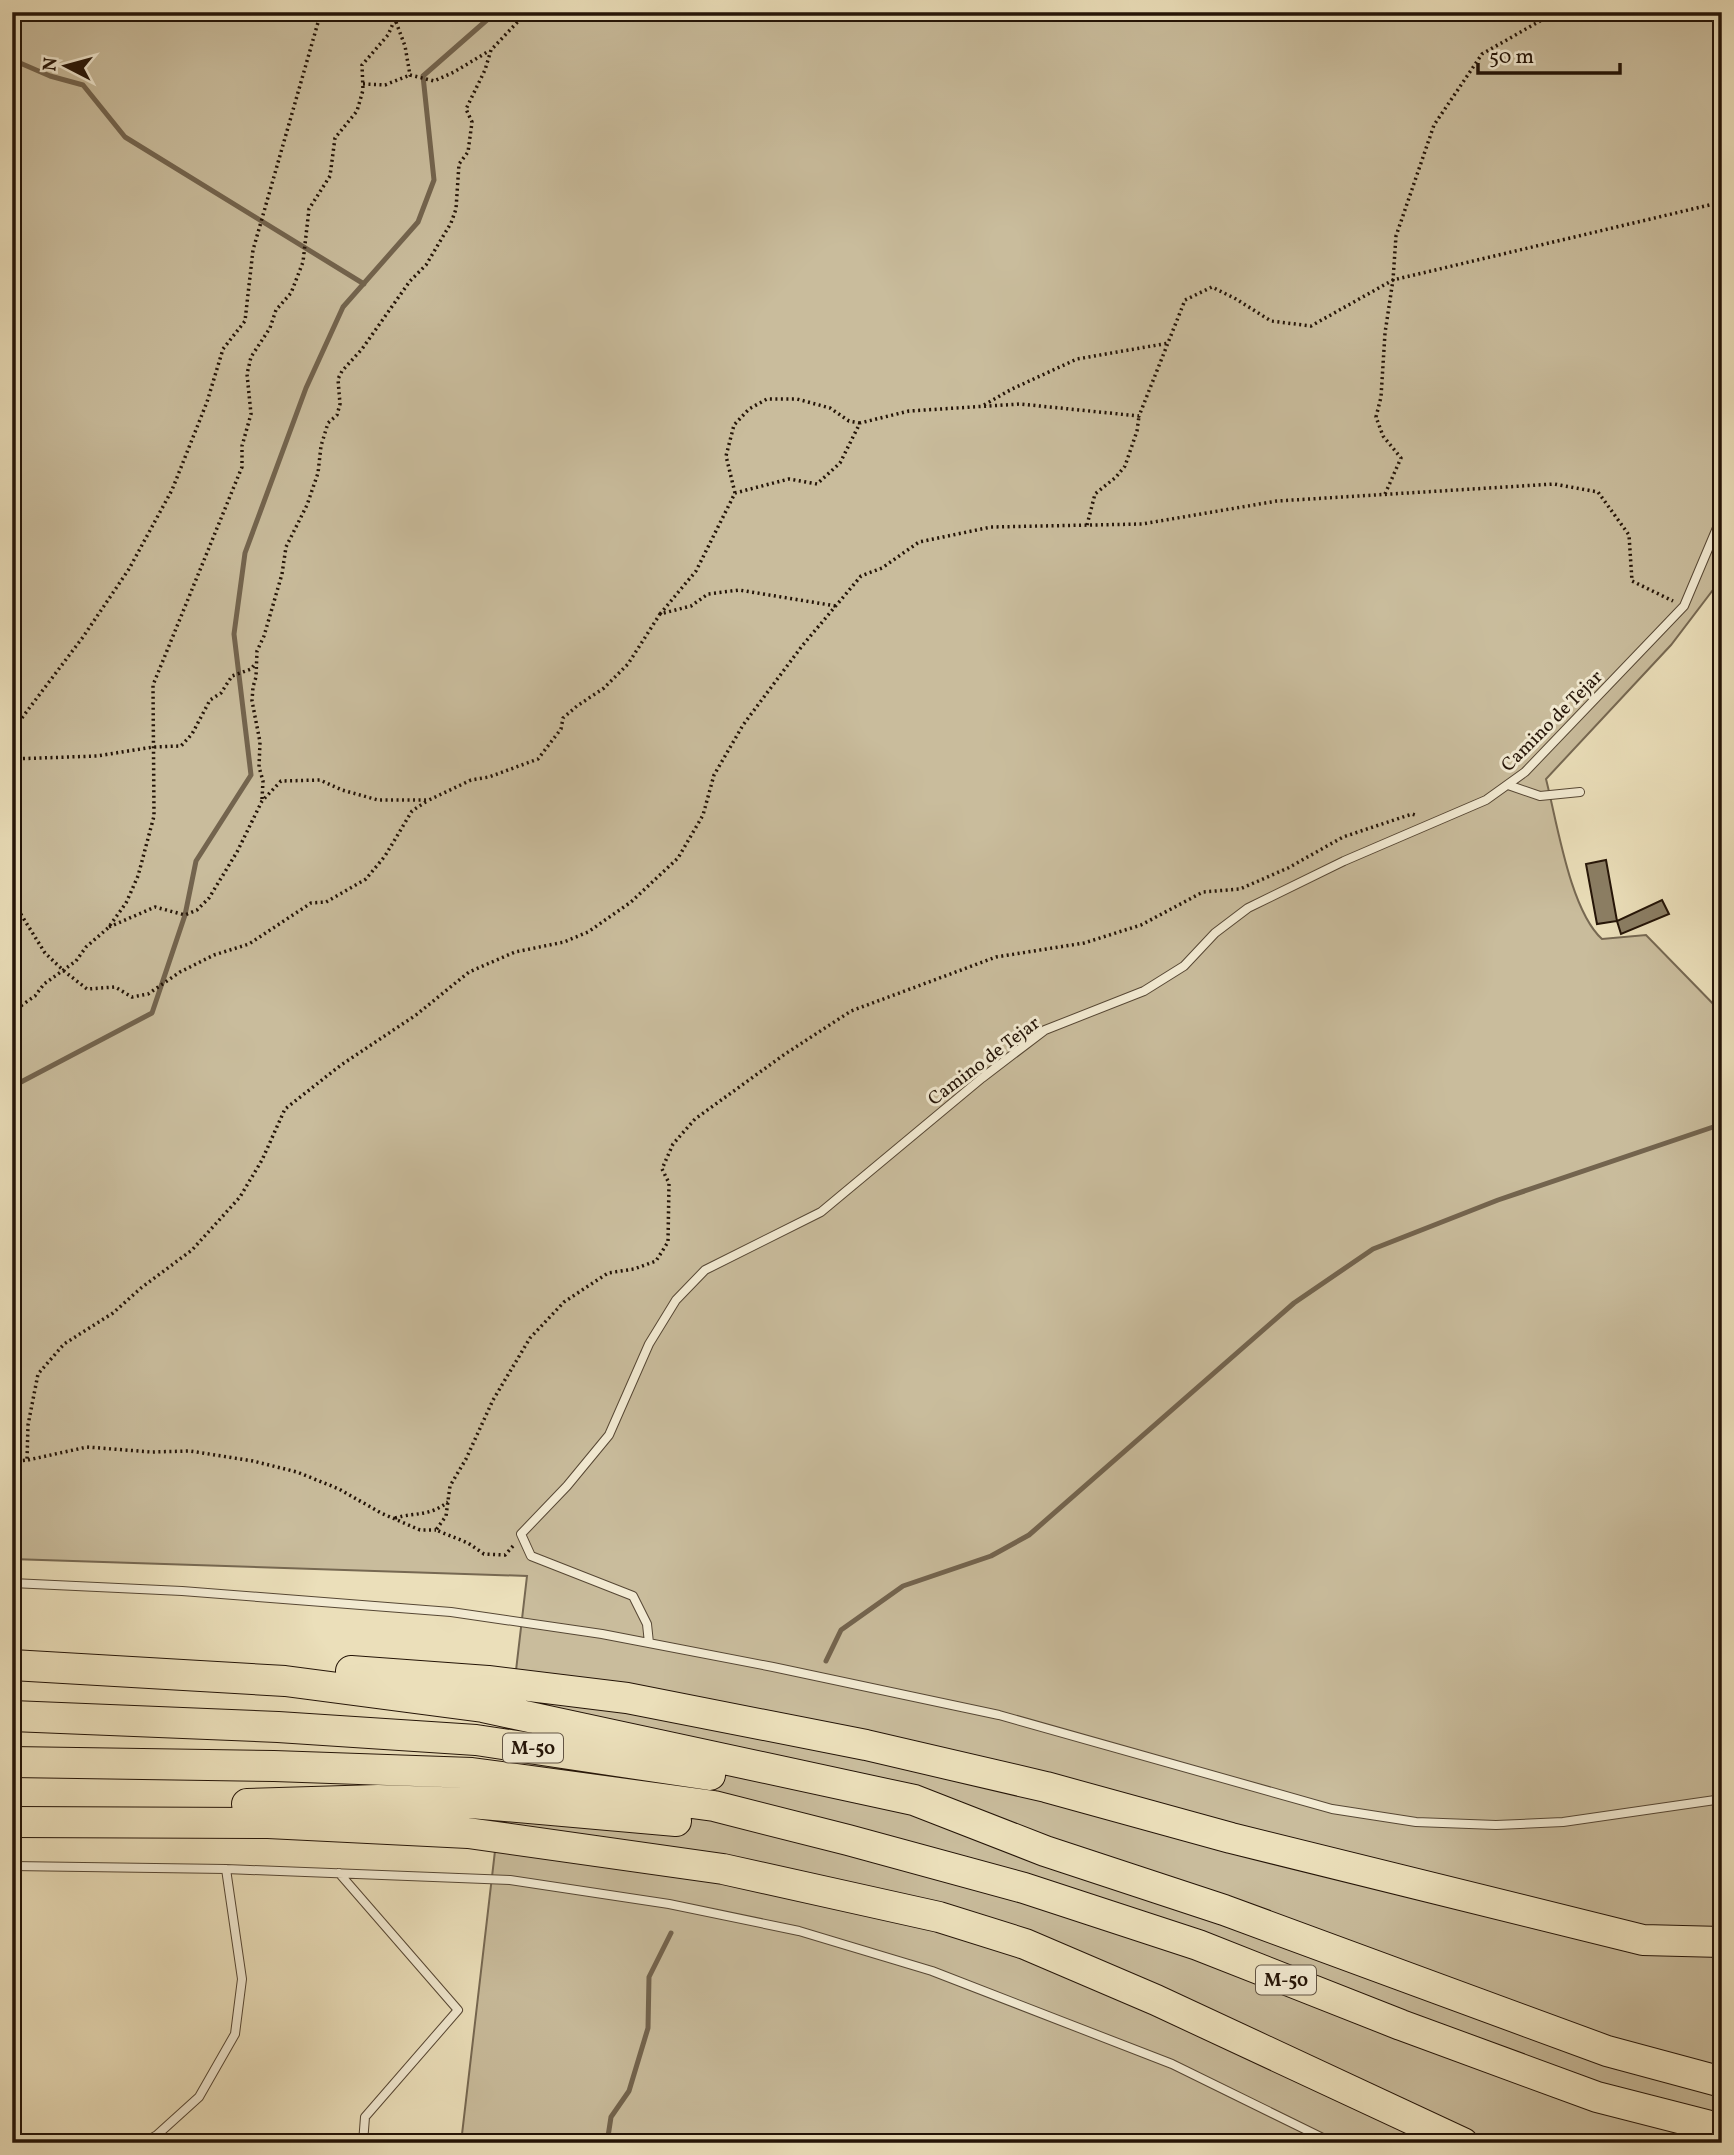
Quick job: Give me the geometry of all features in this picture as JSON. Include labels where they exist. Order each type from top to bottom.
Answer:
[{"type":"highway","points":[[12,1665],[285,1681],[483,1707],[914,1800],[1045,1851]]},
{"type":"highway","points":[[60,1667],[284,1666],[488,1681],[627,1698],[866,1745],[1046,1787],[1231,1838],[1643,1940],[1722,1942]]},
{"type":"highway","name":"M-50","points":[[12,1716],[278,1727],[476,1740],[685,1770],[903,1815],[1045,1851],[1224,1910],[1607,2051],[1722,2082]]},
{"type":"highway","name":"M-50","points":[[12,1762],[274,1766],[472,1773],[714,1806],[1024,1888],[1173,1937],[1401,2025],[1597,2096],[1722,2129]]},
{"type":"highway","points":[[12,1810],[378,1800],[471,1803],[570,1810],[848,1840]]},
{"type":"highway","points":[[12,1822],[268,1823],[468,1833],[723,1868],[939,1917],[1025,1944],[1156,2000],[1463,2143]]},
{"type":"lane","name":"Camino de Tejar","points":[[521,1534],[567,1486],[610,1435],[649,1344],[676,1300],[705,1270],[821,1212],[982,1078],[1045,1030],[1144,991],[1184,966],[1215,933],[1248,908],[1344,861],[1486,800],[1508,785],[1525,772],[1684,606],[1722,516]]},
{"type":"lane","points":[[1508,785],[1540,796],[1580,792]]},
{"type":"lane","points":[[521,1534],[531,1556],[633,1596],[647,1624],[649,1643]]},
{"type":"lane","points":[[12,1583],[182,1591],[451,1612],[649,1643],[999,1715],[1332,1809],[1416,1822],[1496,1825],[1563,1822],[1722,1799]]},
{"type":"lane","points":[[12,1866],[226,1869],[510,1880],[669,1903],[799,1931],[932,1971],[1172,2064],[1333,2143]]},
{"type":"lane","points":[[143,2143],[157,2135],[199,2097],[234,2034],[242,1979],[226,1869]]},
{"type":"lane","points":[[339,1873],[458,2010],[365,2117],[363,2143]]},
{"type":"path","points":[[12,731],[83,637],[129,569],[172,490],[208,402],[223,349],[245,321],[253,250],[321,12]]},
{"type":"path","points":[[12,1012],[35,996],[44,984],[64,971],[108,928],[126,903],[138,876],[154,816],[153,685],[242,467],[242,446],[251,414],[247,374],[251,357],[270,328],[275,310],[291,292],[303,262],[309,209],[330,176],[335,138],[357,111],[363,84],[362,65],[388,35],[398,12]]},
{"type":"path","points":[[363,84],[385,85],[410,75],[434,81],[491,50],[527,12]]},
{"type":"path","points":[[1385,495],[1401,458],[1378,428],[1376,417],[1381,397],[1396,236],[1434,125],[1482,54],[1540,21],[1545,12]]},
{"type":"path","points":[[395,20],[405,47],[410,75]]},
{"type":"path","points":[[262,801],[260,742],[252,701],[257,651],[282,574],[286,547],[307,505],[318,473],[321,446],[328,423],[337,415],[340,404],[338,379],[410,281],[426,265],[451,223],[456,209],[459,164],[468,152],[472,122],[466,110],[485,70],[491,50]]},
{"type":"path","points":[[1087,525],[1096,494],[1125,466],[1137,431],[1139,416],[1185,300],[1212,288],[1236,299],[1271,321],[1311,326],[1393,280],[1722,202]]},
{"type":"path","points":[[982,407],[1012,389],[1077,359],[1169,343]]},
{"type":"path","points":[[12,900],[45,953],[64,971],[87,989],[115,987],[132,997],[148,994],[180,972],[214,955],[248,944],[311,903],[326,902],[366,879],[386,856],[412,811],[471,780],[489,777],[538,759],[561,729],[563,718],[604,688],[628,664],[660,614],[696,571],[735,493],[726,456],[734,425],[749,410],[766,399],[797,399],[830,408],[849,421],[860,422],[909,411],[1020,404],[1139,416]]},
{"type":"path","points":[[735,493],[789,479],[817,484],[840,463],[860,422]]},
{"type":"path","points":[[27,1460],[28,1425],[38,1374],[64,1344],[113,1313],[192,1250],[240,1197],[262,1160],[285,1109],[341,1065],[416,1015],[469,972],[515,952],[564,942],[588,932],[631,902],[678,858],[703,815],[713,775],[743,725],[802,646],[861,576],[882,568],[919,542],[991,527],[1142,524],[1278,501],[1554,484],[1598,492],[1629,535],[1632,581],[1684,606]]},
{"type":"path","points":[[660,614],[691,606],[708,594],[739,590],[836,606]]},
{"type":"path","points":[[12,759],[97,756],[153,747],[181,746],[192,734],[210,700],[221,693],[232,676],[251,669],[257,663]]},
{"type":"path","points":[[108,928],[155,906],[185,915],[197,911],[209,898],[237,852],[262,801],[281,781],[320,780],[342,790],[378,800],[429,800]]},
{"type":"path","points":[[436,1530],[446,1516],[450,1486],[466,1459],[493,1400],[530,1338],[564,1302],[608,1273],[634,1269],[656,1261],[668,1242],[669,1183],[662,1169],[673,1144],[695,1119],[785,1054],[851,1011],[996,957],[1084,943],[1141,925],[1203,892],[1240,889],[1288,868],[1343,837],[1412,814],[1433,822]]},
{"type":"path","points":[[12,1462],[87,1447],[151,1452],[190,1451],[253,1461],[297,1472],[339,1489],[420,1530],[436,1530],[468,1543],[484,1554],[505,1555],[521,1534]]},
{"type":"path","points":[[394,1518],[406,1515],[421,1516],[448,1502]]},
{"type":"shaded area","points":[[12,12],[1722,12],[1722,578],[1671,645],[1546,779],[1573,887],[1591,926],[1602,939],[1646,935],[1722,1013],[1722,2143],[461,2143],[527,1576],[12,1559]]},
{"type":"building","points":[[1606,860],[1617,921],[1597,924],[1586,864]]},
{"type":"building","points":[[1662,900],[1669,914],[1621,934],[1617,921]]},
{"type":"waterway","points":[[12,1089],[152,1013],[185,915],[196,861],[251,775],[234,634],[245,553],[306,388],[343,307],[418,222],[434,180],[423,76],[496,12]]},
{"type":"waterway","points":[[12,63],[20,63],[50,76],[83,85],[125,137],[364,284]]},
{"type":"waterway","points":[[826,1661],[841,1630],[903,1586],[991,1556],[1029,1535],[1294,1303],[1373,1249],[1498,1200],[1722,1124]]},
{"type":"waterway","points":[[607,2143],[611,2117],[629,2091],[648,2028],[649,1977],[671,1933]]}]
